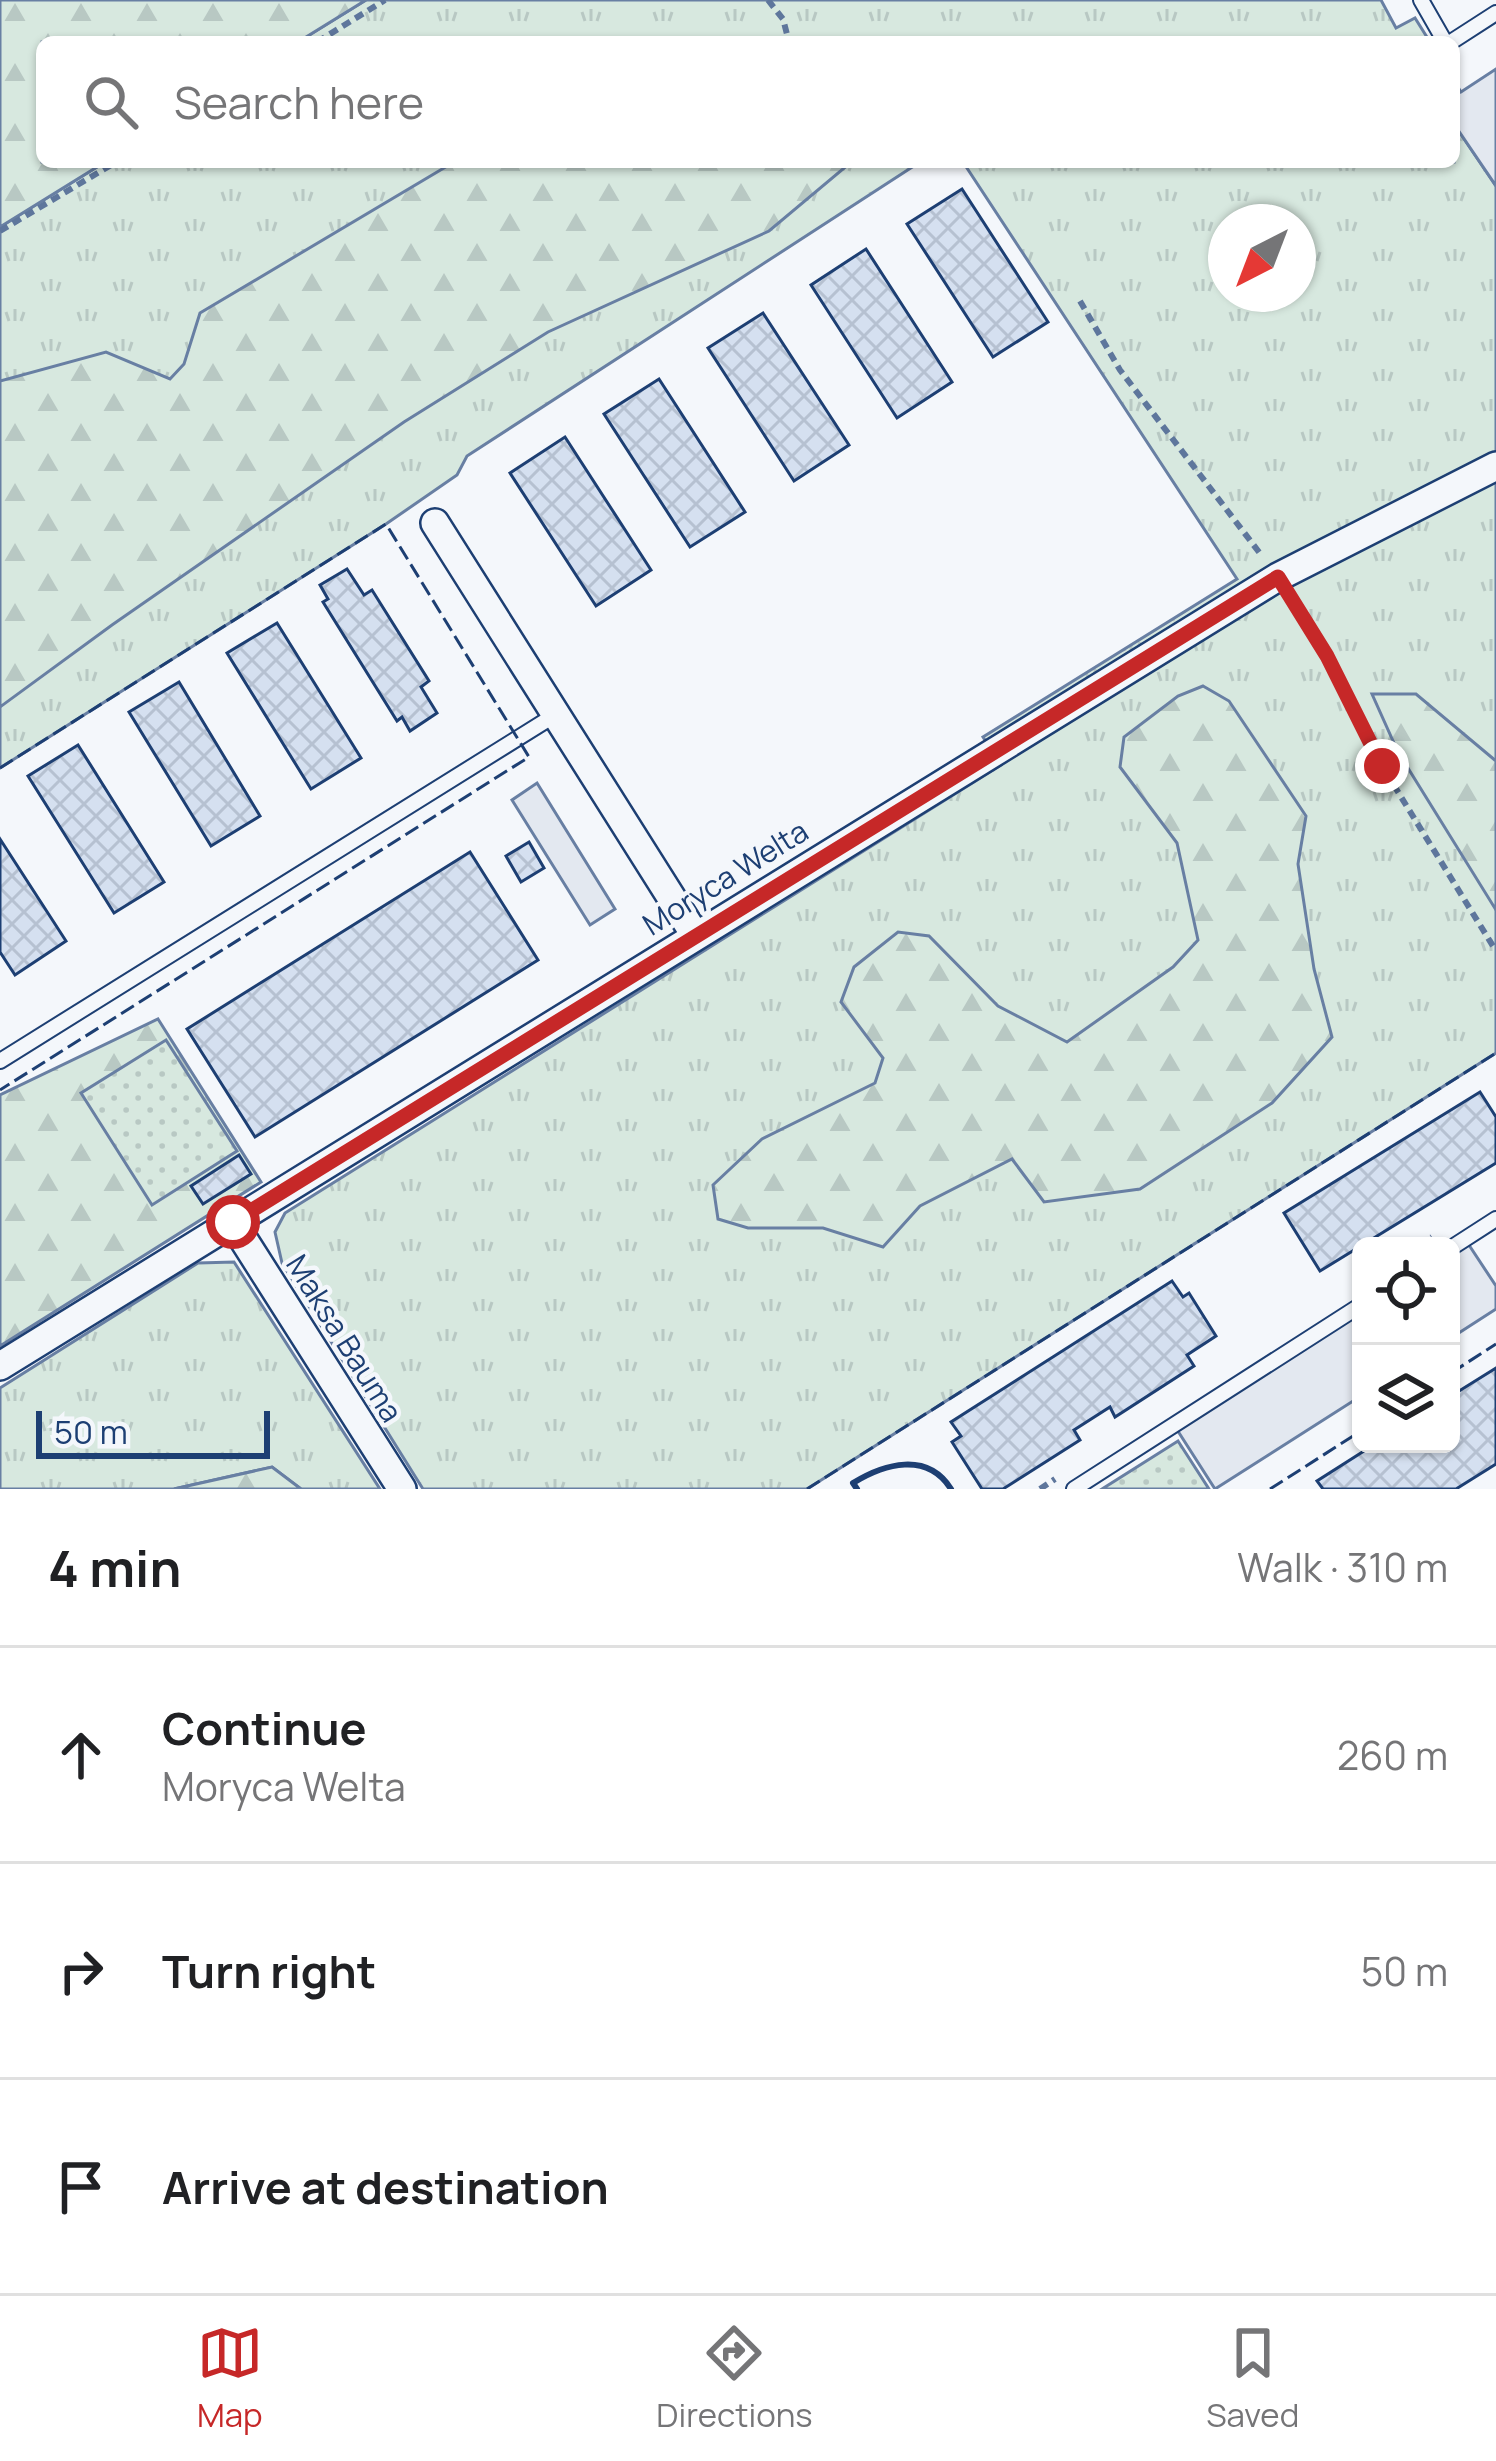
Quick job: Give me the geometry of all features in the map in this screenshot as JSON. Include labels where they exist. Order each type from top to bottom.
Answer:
[{"type":"street","name":"Moryca Welta","points":[[0,1366],[1278,577],[1496,466]]},
{"type":"street","points":[[435,523],[695,935]]},
{"type":"street","name":"Maksa Bauma","points":[[233,1222],[402,1489]]},
{"type":"lane","points":[[1421,0],[1444,36]]},
{"type":"lane","points":[[1458,36],[1496,13]]},
{"type":"lane","points":[[0,1061],[555,715]]},
{"type":"lane","points":[[1460,1242],[1496,1219]]},
{"type":"lane","points":[[1074,1489],[1352,1311]]},
{"type":"path","points":[[327,36],[385,0]]},
{"type":"path","points":[[768,0],[783,19],[787,36]]},
{"type":"path","points":[[0,231],[106,168]]},
{"type":"path","points":[[1079,301],[1120,370],[1278,577],[1327,656],[1382,766],[1496,951]]},
{"type":"green space","points":[[0,0],[366,0],[308,36],[36,36],[36,168],[95,168],[0,227]]},
{"type":"green space","points":[[366,0],[1381,0],[1396,28],[1415,18],[1426,36],[308,36]]},
{"type":"green space","points":[[1460,133],[1496,186],[1496,1053],[807,1489],[423,1489],[282,1263],[275,1232],[285,1213],[1001,765],[983,737],[1237,579],[967,168],[1460,168]]},
{"type":"green space","points":[[95,168],[911,168],[467,456],[457,475],[386,524],[0,768],[0,227]]},
{"type":"green space","points":[[444,168],[844,168],[769,231],[548,332],[404,422],[0,707],[0,381],[106,352],[170,379],[184,364],[200,313]]},
{"type":"green space","points":[[1203,686],[1229,701],[1306,816],[1298,864],[1314,969],[1332,1037],[1272,1103],[1140,1189],[1044,1202],[1012,1159],[920,1206],[883,1247],[823,1228],[748,1228],[718,1219],[713,1185],[762,1139],[875,1083],[883,1058],[841,1002],[854,967],[898,932],[929,936],[998,1006],[1067,1042],[1173,967],[1198,940],[1177,843],[1120,767],[1124,737],[1178,696]]},
{"type":"green space","points":[[1372,694],[1416,694],[1496,761],[1496,910],[1398,752]]},
{"type":"green space","points":[[158,1019],[261,1182],[0,1346],[0,1095]]},
{"type":"green space","points":[[166,1040],[237,1151],[152,1205],[81,1093]]},
{"type":"green space","points":[[234,1262],[380,1489],[301,1489],[272,1467],[174,1489],[0,1489],[0,1388],[198,1263]]},
{"type":"green space","points":[[1178,1441],[1209,1489],[1102,1489]]},
{"type":"green space","points":[[272,1467],[301,1489],[174,1489]]},
{"type":"shaded area","points":[[1496,69],[1496,186],[1460,133],[1461,92]]},
{"type":"shaded area","points":[[537,783],[615,909],[590,925],[512,800]]},
{"type":"shaded area","points":[[1465,1239],[1496,1286],[1496,1309],[1460,1332],[1460,1242]]},
{"type":"shaded area","points":[[1352,1311],[1352,1402],[1215,1489],[1174,1425]]},
{"type":"building","points":[[962,189],[1048,322],[993,357],[907,224]]},
{"type":"building","points":[[866,249],[952,382],[897,418],[811,285]]},
{"type":"building","points":[[763,313],[849,445],[794,481],[708,348]]},
{"type":"building","points":[[659,379],[745,512],[690,547],[604,414]]},
{"type":"building","points":[[565,437],[651,570],[596,606],[510,473]]},
{"type":"building","points":[[347,569],[364,595],[372,590],[429,681],[421,687],[437,713],[410,731],[402,717],[397,721],[323,602],[328,599],[320,585]]},
{"type":"building","points":[[277,623],[361,758],[311,789],[227,653]]},
{"type":"building","points":[[179,682],[260,816],[211,846],[129,712]]},
{"type":"building","points":[[78,745],[164,882],[114,913],[28,776]]},
{"type":"building","points":[[0,839],[66,941],[15,975],[0,952]]},
{"type":"building","points":[[529,842],[544,868],[521,882],[506,856]]},
{"type":"building","points":[[470,852],[538,960],[255,1137],[187,1029]]},
{"type":"building","points":[[1480,1092],[1496,1117],[1496,1163],[1375,1237],[1352,1237],[1352,1251],[1320,1271],[1284,1213]]},
{"type":"building","points":[[239,1155],[251,1174],[203,1204],[191,1186]]},
{"type":"building","points":[[1172,1281],[1183,1297],[1189,1293],[1216,1336],[1187,1355],[1194,1366],[1115,1417],[1110,1407],[1074,1430],[1080,1440],[1003,1489],[982,1489],[952,1442],[961,1436],[951,1422]]},
{"type":"building","points":[[1496,1368],[1496,1464],[1456,1489],[1323,1489],[1317,1481],[1361,1453],[1460,1453],[1460,1390]]},
{"type":"fence","points":[[0,768],[386,524],[529,757],[0,1090]]},
{"type":"fence","points":[[807,1489],[1496,1053]]},
{"type":"fence","points":[[1460,1367],[1496,1344]]},
{"type":"fence","points":[[1270,1489],[1352,1437]]},
{"type":"wall","points":[[857,1489],[853,1483],[865,1476],[905,1465],[930,1469],[951,1489]]},
{"type":"route","points":[[233,1222],[1278,577],[1327,656],[1382,766]]}]
